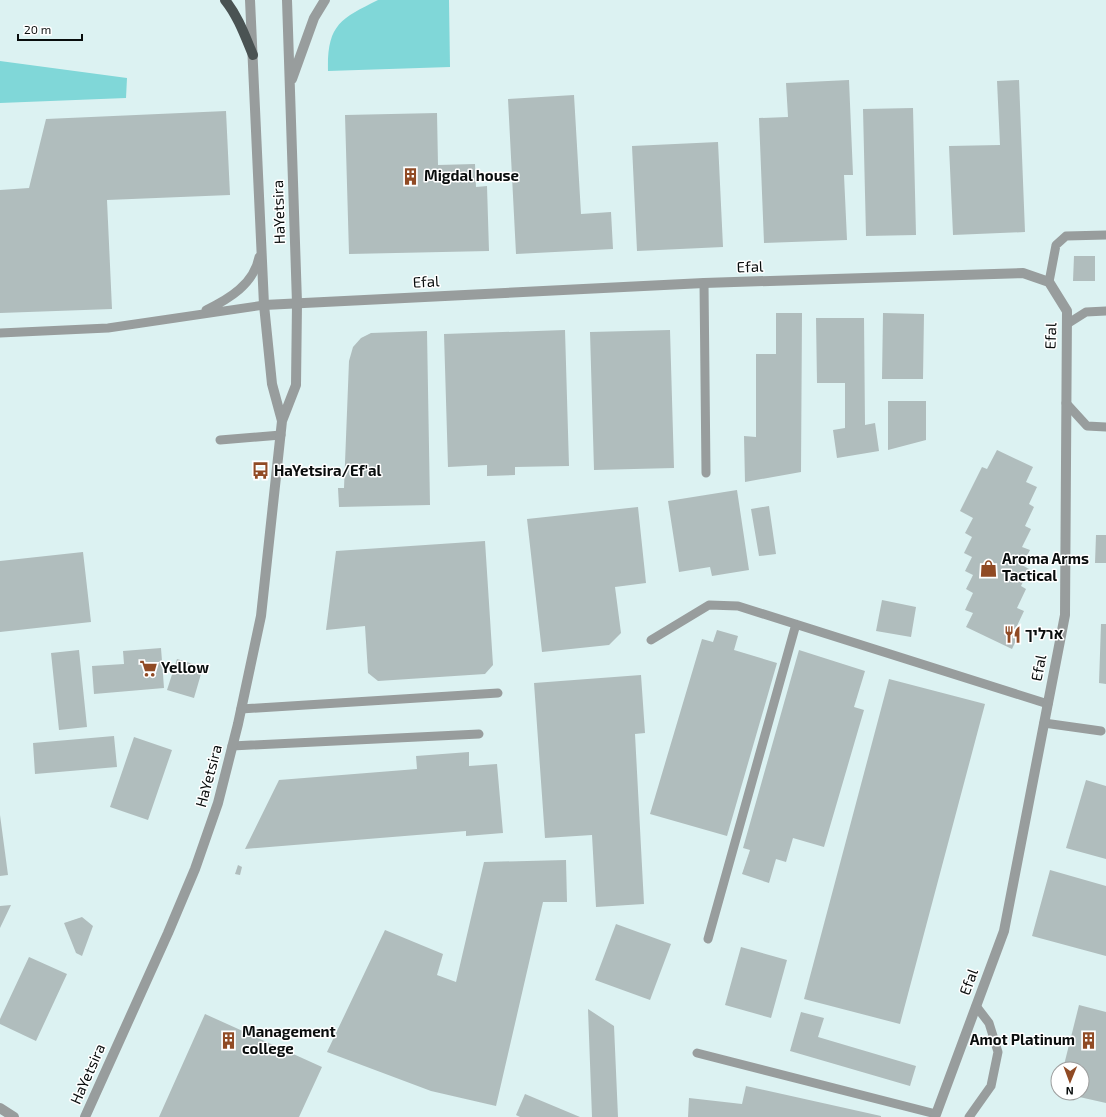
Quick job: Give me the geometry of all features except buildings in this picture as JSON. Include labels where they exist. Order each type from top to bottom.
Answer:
[{"type":"main road","points":[[225,0],[231,7],[243,29],[253,55]]},
{"type":"street","name":"HaYetsira","points":[[250,0],[264,305],[272,384],[282,421]]},
{"type":"street","name":"HaYetsira","points":[[85,1117],[168,933],[195,869],[218,803],[241,709],[261,616],[282,421],[296,385],[297,303],[287,0]]},
{"type":"street","points":[[290,87],[311,24],[324,0]]},
{"type":"street","name":"Efal","points":[[264,305],[704,283],[1023,273],[1048,282],[1067,311],[1065,615],[1004,931],[935,1116]]},
{"type":"street","points":[[0,1108],[14,1117]]},
{"type":"lane","points":[[1048,282],[1056,245],[1066,236],[1106,235]]},
{"type":"lane","points":[[197,314],[215,306],[246,285],[257,267],[261,249]]},
{"type":"lane","points":[[704,283],[706,473]]},
{"type":"lane","points":[[0,333],[108,328],[264,305]]},
{"type":"lane","points":[[1067,324],[1086,312],[1106,311]]},
{"type":"lane","points":[[1066,403],[1087,426],[1106,427]]},
{"type":"lane","points":[[220,440],[281,435]]},
{"type":"lane","points":[[651,640],[708,605],[738,606],[1048,704]]},
{"type":"lane","points":[[708,939],[796,624]]},
{"type":"lane","points":[[241,709],[498,693]]},
{"type":"lane","points":[[1044,723],[1101,731]]},
{"type":"lane","points":[[232,746],[479,734]]},
{"type":"lane","points":[[969,1117],[991,1086],[998,1052],[989,1023],[976,1006]]},
{"type":"lane","points":[[697,1053],[935,1116]]},
{"type":"shaded area","points":[[0,0],[1106,0],[1106,1117],[0,1117]]},
{"type":"shaded area","points":[[378,0],[449,0],[450,67],[328,71],[330,43],[333,33],[338,25],[354,13]]},
{"type":"shaded area","points":[[0,61],[127,78],[126,98],[0,103]]},
{"type":"place","name":"Migdal house","points":[[411,176]]},
{"type":"place","name":"HaYetsira/Ef'al","points":[[261,471]]},
{"type":"place","name":"Aroma Arms Tactical","points":[[989,568]]},
{"type":"place","name":"ארליך","points":[[1012,634]]},
{"type":"place","name":"Yellow","points":[[148,668]]},
{"type":"place","name":"Amot Platinum","points":[[1088,1040]]},
{"type":"place","name":"Management college","points":[[229,1041]]}]
